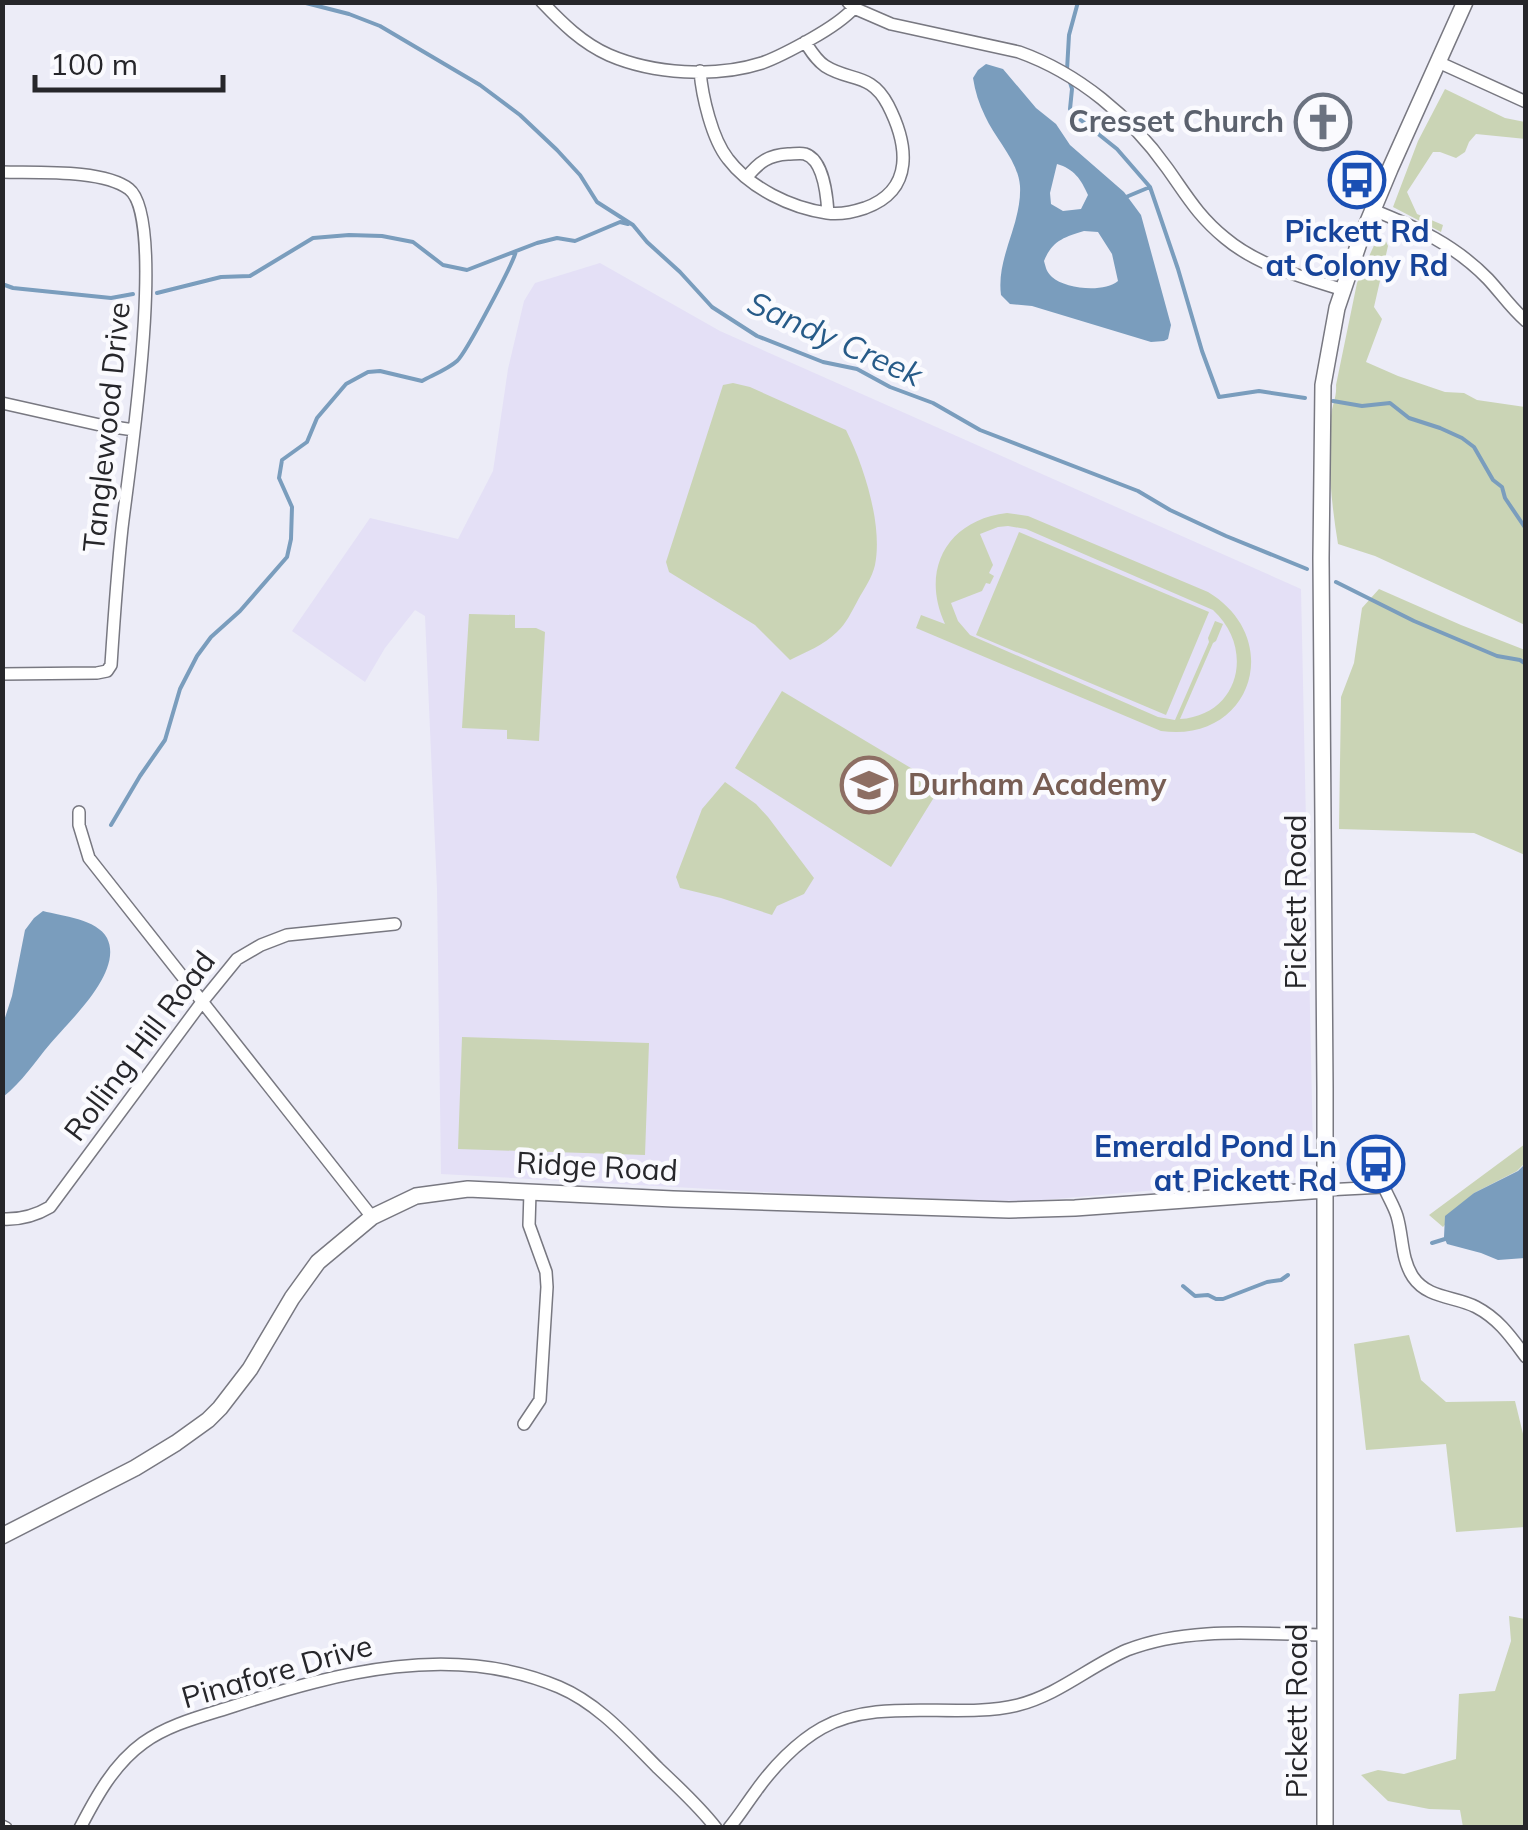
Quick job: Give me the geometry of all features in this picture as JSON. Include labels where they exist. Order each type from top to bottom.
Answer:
[{"type":"street","points":[[542,2],[569,30],[608,54],[647,66],[700,71],[748,66],[780,56],[835,26],[851,5],[890,24],[1033,57],[1076,80],[1130,123],[1198,214],[1226,239],[1264,262],[1343,290]]},
{"type":"street","name":"Pickett Road","points":[[1324,1828],[1322,406],[1332,331],[1343,290],[1372,210],[1465,2]]},
{"type":"street","points":[[700,71],[705,103],[720,147],[747,178],[792,205],[828,213],[851,212],[873,205],[898,185],[904,168],[903,146],[888,106],[877,89],[854,75],[824,65],[805,42]]},
{"type":"street","points":[[1438,62],[1526,102]]},
{"type":"street","points":[[747,178],[762,160],[778,154],[805,154],[820,171],[828,213]]},
{"type":"street","name":"Tanglewood Drive","points":[[2,172],[99,176],[130,190],[140,206],[146,268],[111,665],[107,671],[97,673],[2,674]]},
{"type":"street","points":[[1372,210],[1448,245],[1526,321]]},
{"type":"street","points":[[2,402],[134,430]]},
{"type":"street","points":[[79,812],[89,858],[372,1217]]},
{"type":"street","name":"Rolling Hill Road","points":[[2,1220],[37,1215],[50,1207],[236,959],[287,935],[395,924]]},
{"type":"street","points":[[1325,1190],[1384,1187],[1397,1216],[1414,1279],[1433,1294],[1486,1312],[1506,1330],[1526,1358]]},
{"type":"street","name":"Ridge Road","points":[[2,1536],[135,1468],[208,1420],[250,1369],[318,1262],[372,1217],[404,1200],[431,1192],[468,1189],[1009,1210],[1325,1190]]},
{"type":"street","points":[[524,1424],[540,1400],[547,1287],[546,1272],[530,1232],[530,1192]]},
{"type":"street","points":[[729,1828],[758,1787],[786,1757],[839,1720],[882,1712],[982,1710],[1019,1704],[1130,1649],[1170,1638],[1324,1635]]},
{"type":"street","name":"Pinafore Drive","points":[[80,1828],[126,1757],[164,1731],[337,1676],[409,1664],[498,1670],[563,1688],[600,1712],[716,1828]]},
{"type":"shaded area","name":"Durham Academy","points":[[600,263],[720,331],[1301,589],[1313,1150],[1302,1177],[1033,1201],[892,1199],[441,1174],[437,889],[425,616],[415,610],[365,682],[292,631],[370,518],[458,539],[493,471],[508,369],[524,301],[535,283]]},
{"type":"green space","points":[[1445,89],[1505,118],[1525,122],[1526,139],[1476,134],[1465,152],[1456,158],[1433,152],[1407,192],[1417,214],[1443,225],[1441,232],[1393,207],[1418,141]]},
{"type":"green space","points":[[1385,239],[1388,246],[1374,307],[1382,319],[1366,362],[1445,392],[1525,407],[1525,625],[1375,556],[1338,544],[1329,448],[1336,385],[1357,283],[1376,241]]},
{"type":"green space","points":[[733,383],[846,430],[874,514],[875,565],[851,613],[832,637],[790,660],[755,625],[669,572],[666,562],[723,385]]},
{"type":"green space","points":[[1007,513],[1028,516],[1208,592],[1232,612],[1246,635],[1251,660],[1247,684],[1236,705],[1217,721],[1192,731],[1161,731],[916,628],[921,615],[945,624],[936,585],[944,551],[968,526]],"holes":[[[998,527],[1026,529],[1213,610],[1226,625],[1234,642],[1237,660],[1228,693],[1200,715],[1180,719],[1223,624],[1215,621],[1175,720],[1158,717],[970,635],[958,621],[951,603],[982,591],[994,576],[989,573],[993,565],[980,534]]]},
{"type":"green space","points":[[1019,532],[1209,612],[1166,715],[976,635]]},
{"type":"green space","points":[[1379,589],[1525,650],[1525,855],[1474,833],[1339,829],[1341,697],[1354,663],[1362,608]]},
{"type":"green space","points":[[469,614],[515,615],[515,628],[545,632],[539,741],[507,739],[507,730],[462,728]]},
{"type":"green space","points":[[782,691],[941,786],[891,867],[735,768]]},
{"type":"green space","points":[[725,782],[756,804],[814,878],[804,894],[777,906],[772,915],[680,888],[676,877],[702,809]]},
{"type":"green space","points":[[462,1037],[649,1043],[645,1155],[458,1149]]},
{"type":"green space","points":[[1525,1144],[1525,1163],[1474,1193],[1443,1227],[1429,1215]]},
{"type":"green space","points":[[1409,1335],[1421,1380],[1446,1402],[1515,1401],[1525,1442],[1525,1527],[1456,1532],[1446,1444],[1366,1450],[1354,1344]]},
{"type":"green space","points":[[1509,1616],[1525,1619],[1525,1827],[1463,1827],[1460,1810],[1388,1801],[1361,1775],[1378,1770],[1404,1774],[1456,1759],[1459,1694],[1495,1691],[1511,1641]]},
{"type":"water","points":[[986,64],[1003,69],[1036,108],[1056,124],[1070,145],[1124,192],[1141,215],[1171,325],[1168,339],[1151,342],[1032,306],[1010,304],[1001,295],[1002,267],[1017,214],[1020,186],[1015,167],[979,102],[973,78]],"holes":[[[1057,164],[1080,179],[1088,195],[1081,209],[1063,211],[1051,204]],[[1084,231],[1098,232],[1112,254],[1118,281],[1112,285],[1075,287],[1058,281],[1047,271],[1044,261],[1055,244]]]},
{"type":"water","points":[[43,911],[95,926],[107,938],[108,966],[81,1009],[3,1097],[3,1024],[25,930]]},
{"type":"water","points":[[1525,1164],[1525,1258],[1498,1260],[1447,1244],[1445,1216],[1474,1193]]},
{"type":"waterway","name":"Sandy Creek","points":[[302,2],[380,26],[480,85],[557,150],[597,202],[633,225],[712,307],[757,336],[823,362],[857,369],[933,403],[980,430],[1138,491],[1226,536],[1307,569]]},
{"type":"waterway","points":[[1067,70],[1069,35],[1078,2]]},
{"type":"waterway","points":[[1069,79],[1070,109],[1117,149],[1150,187],[1219,397],[1259,391],[1305,398]]},
{"type":"waterway","points":[[1126,197],[1150,187]]},
{"type":"waterway","points":[[157,293],[221,277],[250,276],[313,238],[382,236],[413,242],[443,265],[467,270],[537,243],[557,238],[575,241],[620,222],[628,224]]},
{"type":"waterway","points":[[111,825],[165,740],[180,689],[197,656],[287,557],[292,507],[279,478],[282,460],[307,442],[317,418],[346,384],[368,372],[380,371],[422,381],[457,361],[516,251]]},
{"type":"waterway","points":[[2,284],[111,298],[133,294]]},
{"type":"waterway","points":[[1333,401],[1362,406],[1390,403],[1409,418],[1462,438],[1474,447],[1526,529]]},
{"type":"waterway","name":"Sandy Creek","points":[[1336,582],[1414,621],[1526,664]]},
{"type":"waterway","points":[[1432,1243],[1445,1239]]},
{"type":"waterway","points":[[1183,1286],[1195,1296],[1223,1299],[1288,1275]]},
{"type":"place","name":"Cresset Church","points":[[1323,122]]},
{"type":"place","name":"Pickett Rd at Colony Rd","points":[[1357,180]]},
{"type":"place","name":"Durham Academy","points":[[869,785]]},
{"type":"place","name":"Emerald Pond Ln at Pickett Rd","points":[[1376,1164]]}]
